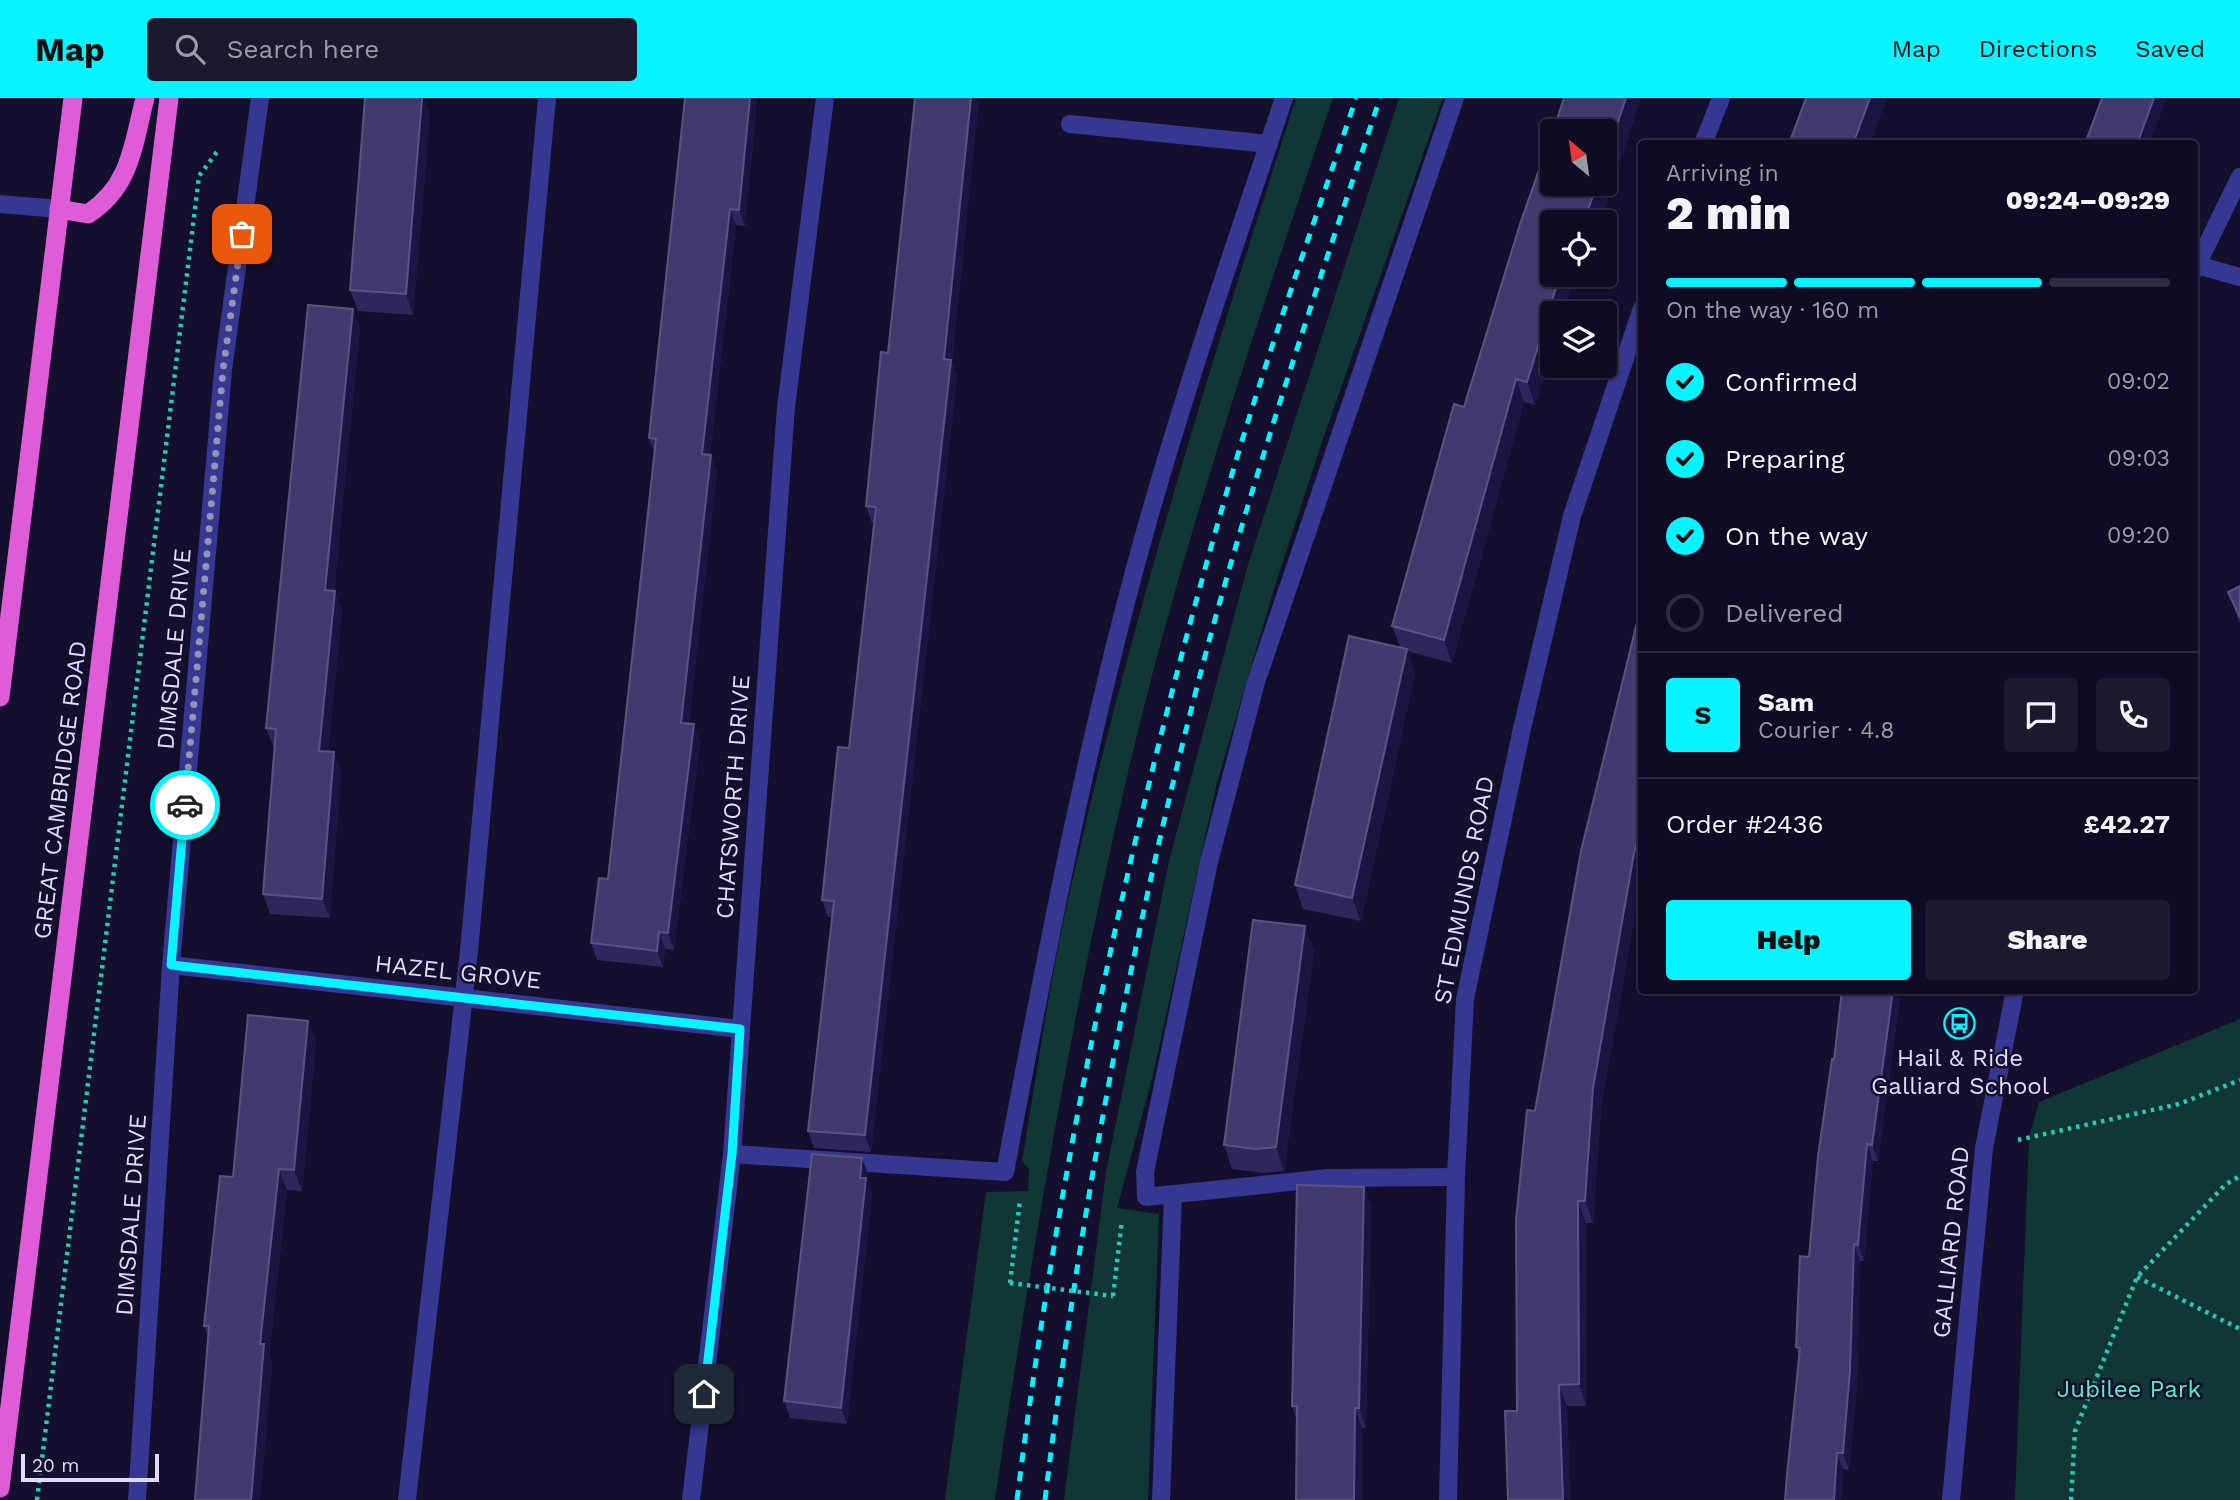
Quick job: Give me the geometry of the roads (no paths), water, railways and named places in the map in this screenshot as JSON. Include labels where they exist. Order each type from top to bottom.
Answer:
[{"type":"highway","points":[[0,698],[73,98]]},
{"type":"highway","points":[[59,209],[88,214],[108,201],[125,174],[145,98]]},
{"type":"highway","name":"GREAT CAMBRIDGE ROAD","points":[[0,1488],[169,98]]},
{"type":"street","name":"DIMSDALE DRIVE","points":[[138,1500],[171,965],[223,370],[260,98]]},
{"type":"street","points":[[407,1500],[463,998],[547,98]]},
{"type":"street","name":"CHATSWORTH DRIVE","points":[[691,1500],[732,1154],[786,407],[825,98]]},
{"type":"street","points":[[732,1154],[1005,1172],[1060,883],[1143,540],[1215,303],[1283,98]]},
{"type":"street","points":[[1455,98],[1256,682],[1209,862],[1145,1172],[1146,1197],[1328,1178],[1456,1177]]},
{"type":"street","points":[[1705,140],[1721,98]]},
{"type":"street","points":[[1070,124],[1269,144]]},
{"type":"street","points":[[2198,264],[2240,177]]},
{"type":"street","points":[[0,204],[59,209]]},
{"type":"street","points":[[2198,268],[2240,276]]},
{"type":"street","name":"ST EDMUNDS ROAD","points":[[1448,1500],[1456,1177],[1465,999],[1521,733],[1572,516],[1638,320]]},
{"type":"street","name":"HAZEL GROVE","points":[[171,965],[740,1029]]},
{"type":"street","name":"GALLIARD ROAD","points":[[1951,1500],[1984,1148],[2014,994]]},
{"type":"street","points":[[1161,1500],[1172,1195]]},
{"type":"railway","points":[[1017,1500],[1034,1374],[1076,1123],[1100,999],[1157,751],[1238,454],[1356,98]]},
{"type":"railway","points":[[1045,1500],[1092,1177],[1133,963],[1181,751],[1248,507],[1290,370],[1380,98]]},
{"type":"place","name":"Hail & Ride Galliard School","points":[[1960,1024]]},
{"type":"park label","name":"Jubilee Park","points":[[2129,1389]]}]
